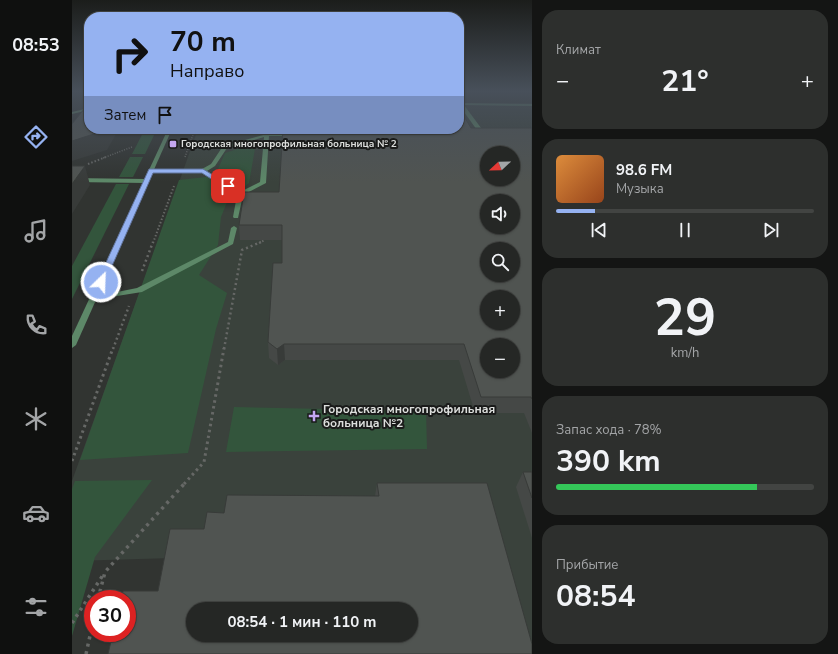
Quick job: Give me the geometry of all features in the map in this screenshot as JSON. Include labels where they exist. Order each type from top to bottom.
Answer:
[{"type":"street","points":[[473,122],[484,136],[490,136]]},
{"type":"street","points":[[72,345],[168,134]]},
{"type":"street","points":[[151,171],[203,171],[213,165],[225,147],[267,135],[298,135]]},
{"type":"street","points":[[240,194],[263,183],[267,135]]},
{"type":"street","points":[[203,171],[240,194]]},
{"type":"street","points":[[72,180],[146,181]]},
{"type":"street","points":[[236,217],[240,194]]},
{"type":"street","points":[[95,294],[117,294],[140,290],[231,243],[234,228]]},
{"type":"path","points":[[83,167],[132,147]]},
{"type":"path","points":[[72,623],[104,572],[204,462],[242,250],[264,240]]},
{"type":"path","points":[[100,590],[104,572]]},
{"type":"path","points":[[86,654],[89,642]]},
{"type":"shaded area","name":"Городская многопрофильная больница №2","points":[[464,122],[532,122],[532,654],[301,642],[418,642],[418,602],[186,602],[186,636],[136,633],[136,627],[165,606],[173,558],[72,561],[72,481],[196,134],[464,134]]},
{"type":"green space","points":[[142,134],[155,134],[145,154],[132,154]]},
{"type":"green space","points":[[256,143],[249,183],[228,200],[221,217],[218,245],[199,275],[227,293],[216,329],[188,453],[80,460],[179,180],[215,176],[225,153]]},
{"type":"green space","points":[[130,157],[143,157],[133,177],[119,177]]},
{"type":"green space","points":[[116,184],[129,184],[72,299],[72,266]]},
{"type":"green space","points":[[234,407],[426,411],[427,449],[226,452]]},
{"type":"green space","points":[[152,480],[95,557],[85,590],[84,590],[84,595],[72,636],[72,489],[75,481]]},
{"type":"building","points":[[74,122],[84,122],[84,134],[94,134],[72,141],[72,124]]},
{"type":"building","points":[[464,122],[467,122],[471,128],[532,128],[532,399],[531,397],[481,397],[464,344],[284,344],[277,349],[268,342],[273,263],[282,263],[282,225],[239,225],[244,192],[279,192],[283,134],[464,134]]},
{"type":"building","points":[[72,166],[85,166],[72,184]]},
{"type":"building","points":[[523,472],[532,472],[532,498]]},
{"type":"building","points":[[377,483],[487,483],[532,644],[532,654],[108,654],[111,642],[136,642],[136,591],[158,591],[170,529],[204,529],[207,512],[224,513],[227,495],[379,496]]},
{"type":"place","name":"Городская многопрофильная больница № 2","points":[[173,144]]},
{"type":"place","name":"Городская многопрофильная больница №2","points":[[314,416]]},
{"type":"route","points":[[101,282],[151,171],[203,171],[228,186]]}]
